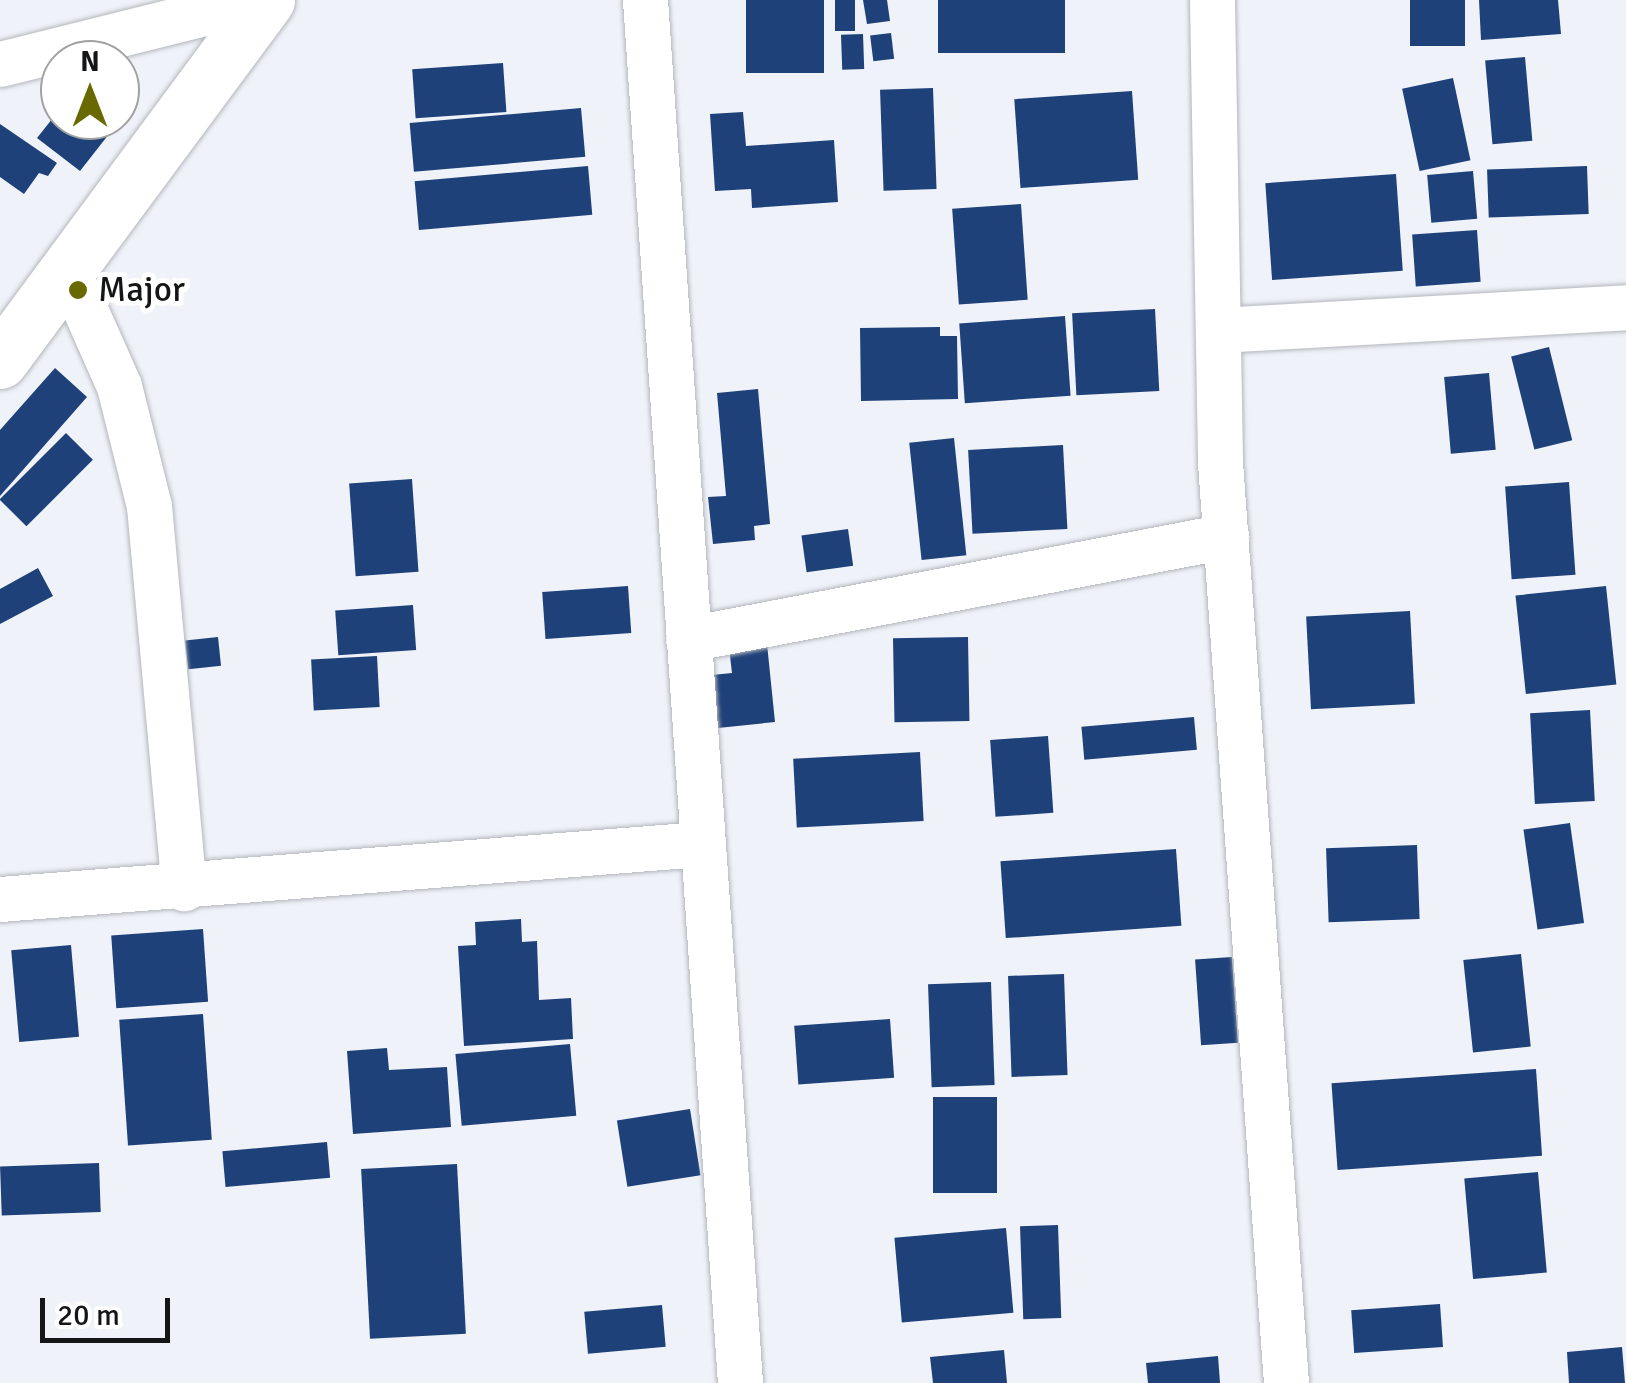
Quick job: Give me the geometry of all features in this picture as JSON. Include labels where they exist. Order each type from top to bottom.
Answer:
[{"type":"street","points":[[0,64],[180,11],[256,0]]},
{"type":"street","points":[[0,361],[268,0]]},
{"type":"street","points":[[645,0],[740,1383]]},
{"type":"street","points":[[1212,0],[1226,536],[1286,1383]]},
{"type":"street","points":[[68,271],[119,386],[149,506],[184,888]]},
{"type":"street","points":[[1218,330],[1626,307]]},
{"type":"street","points":[[688,639],[1226,536]]},
{"type":"street","points":[[0,899],[184,888],[701,844]]},
{"type":"building","points":[[746,0],[824,0],[824,73],[746,73]]},
{"type":"building","points":[[835,0],[855,0],[855,31],[835,31]]},
{"type":"building","points":[[863,0],[887,0],[890,21],[867,24]]},
{"type":"building","points":[[938,0],[1065,0],[1065,53],[938,53]]},
{"type":"building","points":[[1410,0],[1465,0],[1465,46],[1410,46]]},
{"type":"building","points":[[1479,0],[1558,0],[1561,34],[1481,40]]},
{"type":"building","points":[[891,33],[894,59],[873,61],[870,36]]},
{"type":"building","points":[[863,34],[864,69],[842,70],[841,35]]},
{"type":"building","points":[[1525,57],[1532,141],[1492,144],[1485,60]]},
{"type":"building","points":[[503,63],[506,112],[416,118],[412,69]]},
{"type":"building","points":[[1453,78],[1470,160],[1420,171],[1402,89]]},
{"type":"building","points":[[933,88],[937,189],[884,191],[880,90]]},
{"type":"building","points":[[1132,91],[1138,180],[1020,188],[1014,99]]},
{"type":"building","points":[[581,108],[585,157],[414,172],[410,123]]},
{"type":"building","points":[[743,112],[746,146],[834,140],[838,202],[752,208],[751,189],[715,191],[710,114]]},
{"type":"building","points":[[0,124],[57,163],[48,176],[39,173],[24,194],[0,177]]},
{"type":"building","points":[[40,134],[40,140],[104,140],[80,171],[37,138]]},
{"type":"building","points":[[588,166],[592,215],[419,230],[415,181]]},
{"type":"building","points":[[1587,166],[1589,214],[1489,217],[1487,169]]},
{"type":"building","points":[[1473,171],[1477,219],[1431,223],[1427,175]]},
{"type":"building","points":[[1396,174],[1403,271],[1272,280],[1265,183]]},
{"type":"building","points":[[1021,204],[1028,300],[959,305],[952,209]]},
{"type":"building","points":[[1477,230],[1481,282],[1416,286],[1412,235]]},
{"type":"building","points":[[1155,309],[1159,391],[1076,395],[1072,313]]},
{"type":"building","points":[[1065,316],[1071,396],[965,403],[959,323]]},
{"type":"building","points":[[940,327],[940,336],[957,336],[958,399],[861,401],[860,328]]},
{"type":"building","points":[[1549,347],[1572,440],[1534,450],[1511,356]]},
{"type":"building","points":[[55,368],[87,397],[0,496],[0,430]]},
{"type":"building","points":[[1489,373],[1496,450],[1451,454],[1444,377]]},
{"type":"building","points":[[758,389],[770,524],[754,526],[755,540],[713,544],[708,497],[726,496],[717,393]]},
{"type":"building","points":[[66,433],[93,460],[26,526],[0,499]]},
{"type":"building","points":[[954,438],[966,555],[922,560],[909,443]]},
{"type":"building","points":[[1063,445],[1067,529],[973,534],[968,450]]},
{"type":"building","points":[[412,479],[418,572],[356,576],[349,483]]},
{"type":"building","points":[[1569,482],[1575,575],[1512,579],[1505,486]]},
{"type":"building","points":[[848,529],[853,566],[807,572],[801,536]]},
{"type":"building","points":[[38,568],[53,596],[0,624],[0,589]]},
{"type":"building","points":[[628,586],[631,633],[545,639],[542,592]]},
{"type":"building","points":[[1606,586],[1616,684],[1526,694],[1515,596]]},
{"type":"building","points":[[413,605],[416,650],[338,655],[335,610]]},
{"type":"building","points":[[1410,611],[1415,704],[1311,709],[1306,616]]},
{"type":"building","points":[[766,634],[775,722],[718,728],[712,675],[732,673],[728,639]]},
{"type":"building","points":[[218,637],[221,666],[188,669],[185,640]]},
{"type":"building","points":[[968,637],[969,721],[894,722],[893,638]]},
{"type":"building","points":[[377,656],[380,707],[314,710],[311,659]]},
{"type":"building","points":[[1590,710],[1595,801],[1535,804],[1530,713]]},
{"type":"building","points":[[1194,717],[1197,750],[1084,760],[1081,727]]},
{"type":"building","points":[[1048,736],[1053,813],[996,817],[990,740]]},
{"type":"building","points":[[920,752],[924,821],[797,828],[793,759]]},
{"type":"building","points":[[1570,823],[1584,923],[1538,930],[1523,830]]},
{"type":"building","points":[[1417,845],[1420,919],[1329,922],[1326,848]]},
{"type":"building","points":[[1176,849],[1181,926],[1006,938],[1000,861]]},
{"type":"building","points":[[521,919],[522,942],[537,941],[539,1000],[571,998],[573,1039],[464,1046],[458,946],[476,945],[475,922]]},
{"type":"building","points":[[203,929],[208,1002],[116,1008],[111,935]]},
{"type":"building","points":[[71,945],[79,1037],[19,1042],[11,950]]},
{"type":"building","points":[[1521,954],[1531,1046],[1473,1053],[1463,960]]},
{"type":"building","points":[[1232,957],[1238,1043],[1201,1045],[1195,960]]},
{"type":"building","points":[[1064,974],[1068,1075],[1012,1077],[1008,976]]},
{"type":"building","points":[[991,982],[995,1085],[932,1087],[928,984]]},
{"type":"building","points":[[203,1014],[212,1140],[128,1146],[119,1020]]},
{"type":"building","points":[[890,1019],[894,1078],[798,1085],[794,1026]]},
{"type":"building","points":[[570,1044],[576,1116],[462,1126],[455,1054]]},
{"type":"building","points":[[387,1048],[389,1070],[447,1067],[451,1127],[353,1134],[347,1051]]},
{"type":"building","points":[[1536,1069],[1542,1156],[1338,1170],[1331,1083]]},
{"type":"building","points":[[933,1097],[997,1097],[997,1193],[933,1193]]},
{"type":"building","points":[[690,1109],[700,1175],[627,1187],[617,1121]]},
{"type":"building","points":[[327,1142],[330,1178],[226,1187],[222,1151]]},
{"type":"building","points":[[99,1163],[101,1212],[2,1215],[0,1166]]},
{"type":"building","points":[[457,1164],[466,1334],[370,1339],[361,1169]]},
{"type":"building","points":[[1538,1172],[1547,1273],[1473,1279],[1464,1178]]},
{"type":"building","points":[[1058,1225],[1061,1318],[1023,1319],[1020,1226]]},
{"type":"building","points":[[1006,1228],[1013,1313],[902,1322],[894,1238]]},
{"type":"building","points":[[1440,1304],[1443,1347],[1354,1353],[1351,1310]]},
{"type":"building","points":[[662,1305],[666,1347],[588,1354],[584,1312]]},
{"type":"building","points":[[1622,1347],[1625,1383],[1569,1383],[1567,1352]]},
{"type":"building","points":[[1004,1350],[1007,1383],[933,1383],[930,1357]]},
{"type":"building","points":[[1218,1356],[1220,1383],[1148,1383],[1146,1363]]},
{"type":"place","name":"Major","points":[[78,290]]}]
